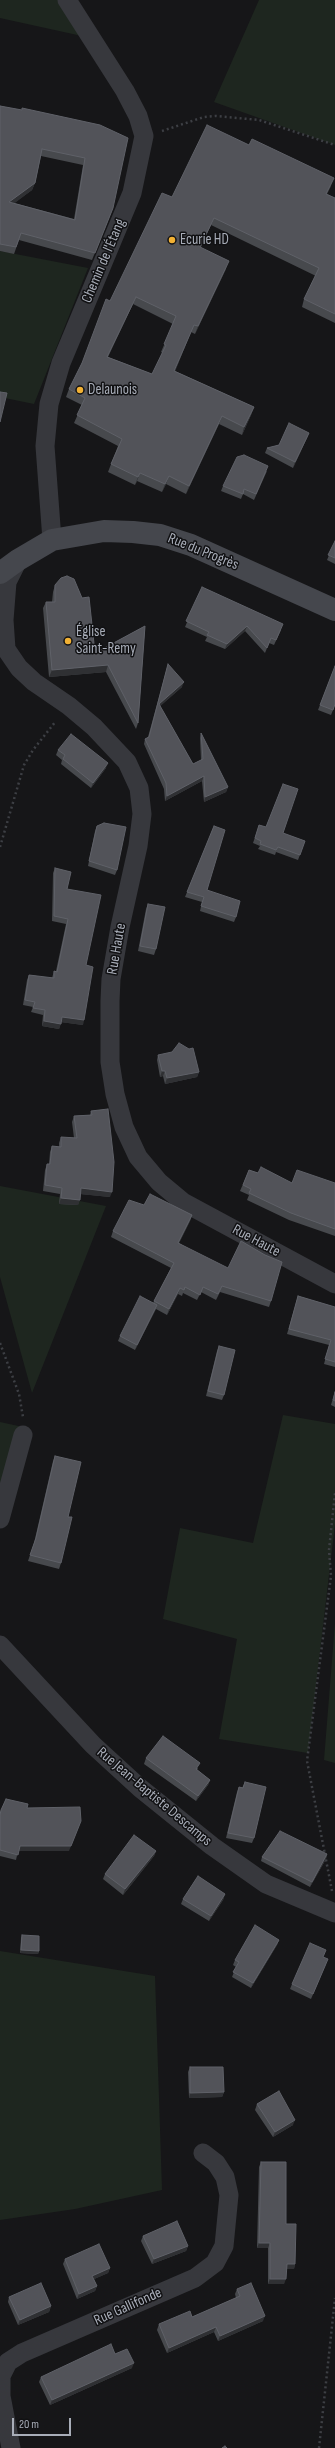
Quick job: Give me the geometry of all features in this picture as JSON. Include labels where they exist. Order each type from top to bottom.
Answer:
[{"type":"main road","name":"Rue du Progrès","points":[[0,573],[18,560],[52,540],[104,531],[160,535],[191,545],[335,610]]},
{"type":"street","name":"Chemin de l'Étang","points":[[52,540],[45,446],[49,404],[61,363],[132,193],[144,136],[138,116],[125,91],[67,1]]},
{"type":"street","name":"Rue Haute","points":[[18,560],[7,582],[3,650],[34,682],[69,706],[94,727],[126,762],[139,788],[142,814],[138,846],[120,927],[111,979],[110,1062],[115,1094],[124,1127],[138,1157],[159,1182],[184,1202],[335,1284]]},
{"type":"street","points":[[0,1519],[23,1435]]},
{"type":"street","name":"Rue Jean-Baptiste Descamps","points":[[0,1645],[93,1745],[140,1788],[212,1846],[266,1884],[334,1906]]},
{"type":"street","name":"Rue Gallifonde","points":[[11,2448],[1,2396],[1,2376],[8,2362],[22,2353],[195,2278],[215,2263],[224,2246],[229,2195],[225,2177],[216,2163],[204,2153]]},
{"type":"path","points":[[144,136],[204,117],[216,116],[259,120],[335,146]]},
{"type":"path","points":[[0,847],[24,766],[49,728],[69,706]]},
{"type":"path","points":[[0,1343],[19,1394],[23,1435]]},
{"type":"path","points":[[334,1906],[307,1761],[330,1576],[328,1550],[335,1493]]},
{"type":"path","points":[[319,2448],[335,2298]]},
{"type":"shaded area","points":[[0,0],[65,0],[91,38],[0,18]]},
{"type":"shaded area","points":[[259,0],[335,0],[335,145],[214,102]]},
{"type":"shaded area","points":[[0,251],[88,268],[34,404],[0,397]]},
{"type":"shaded area","points":[[0,1186],[106,1206],[32,1393],[0,1277]]},
{"type":"shaded area","points":[[283,1415],[335,1424],[335,1524],[308,1753],[219,1739],[237,1639],[163,1619],[180,1528],[253,1543]]},
{"type":"shaded area","points":[[0,1422],[23,1427],[0,1515]]},
{"type":"shaded area","points":[[335,1623],[335,1763],[324,1760]]},
{"type":"shaded area","points":[[0,1951],[155,1976],[162,2190],[75,2209],[0,2220]]},
{"type":"building","points":[[0,106],[22,110],[22,108],[100,125],[128,138],[113,208],[95,253],[21,233],[16,247],[0,244]],"holes":[[[42,149],[85,158],[75,220],[9,202],[35,183]]]},
{"type":"building","points":[[207,125],[249,145],[252,139],[334,178],[326,194],[335,198],[335,314],[304,299],[319,268],[214,218],[200,247],[229,261],[198,326],[194,325],[174,371],[254,407],[244,427],[222,416],[189,486],[169,476],[165,484],[140,473],[138,477],[111,464],[122,439],[77,415],[85,398],[69,389],[82,363],[106,299],[110,301],[162,193],[172,197]],"holes":[[[136,297],[176,316],[164,344],[166,345],[152,374],[107,357]]]},
{"type":"building","points":[[0,392],[7,393],[0,422]]},
{"type":"building","points":[[289,423],[309,433],[295,462],[267,448],[279,445]]},
{"type":"building","points":[[244,455],[268,466],[256,494],[244,489],[243,494],[223,486],[237,457]]},
{"type":"building","points":[[335,541],[335,558],[328,555]]},
{"type":"building","points":[[67,576],[74,579],[82,598],[89,597],[95,653],[145,626],[138,723],[108,665],[52,670],[46,602],[55,602],[55,585],[61,578]]},
{"type":"building","points":[[202,587],[283,624],[276,640],[271,638],[267,648],[247,626],[227,644],[207,635],[209,632],[186,621]]},
{"type":"building","points":[[168,664],[184,682],[159,704],[193,764],[203,759],[201,733],[228,787],[205,797],[204,776],[167,796],[166,783],[145,739],[149,737]]},
{"type":"building","points":[[335,666],[335,704],[333,710],[320,705]]},
{"type":"building","points":[[71,734],[108,763],[93,783],[63,759],[65,755],[58,750]]},
{"type":"building","points":[[283,784],[298,789],[283,833],[305,841],[300,855],[278,847],[276,850],[260,844],[261,841],[255,838],[259,825],[266,827]]},
{"type":"building","points":[[104,823],[126,827],[117,870],[89,861],[97,826]]},
{"type":"building","points":[[214,826],[225,830],[207,890],[240,901],[236,917],[201,906],[204,897],[187,892]]},
{"type":"building","points":[[55,868],[71,872],[67,889],[101,895],[86,965],[93,967],[84,1020],[62,1017],[61,1024],[44,1021],[45,1010],[33,1008],[35,1002],[25,1000],[29,975],[54,978],[54,971],[57,972],[68,919],[54,916]]},
{"type":"building","points":[[148,904],[165,907],[156,949],[140,946]]},
{"type":"building","points":[[179,1043],[189,1049],[193,1048],[199,1072],[167,1078],[165,1071],[162,1071],[158,1055],[172,1052]]},
{"type":"building","points":[[108,1109],[114,1162],[112,1192],[81,1188],[80,1200],[61,1198],[62,1188],[45,1185],[47,1164],[50,1164],[52,1146],[61,1147],[61,1137],[77,1138],[74,1116],[92,1115],[91,1111]]},
{"type":"building","points":[[261,1167],[292,1183],[297,1170],[335,1183],[335,1229],[291,1213],[249,1193],[251,1189],[243,1185],[249,1170],[258,1173]]},
{"type":"building","points":[[150,1194],[192,1215],[178,1243],[228,1268],[241,1241],[265,1255],[282,1262],[271,1301],[222,1286],[218,1294],[203,1287],[200,1295],[185,1287],[184,1290],[180,1288],[169,1309],[154,1301],[174,1263],[113,1231],[129,1200],[144,1205]]},
{"type":"building","points":[[140,1296],[157,1305],[137,1345],[120,1336]]},
{"type":"building","points":[[298,1296],[335,1307],[335,1362],[325,1359],[331,1340],[289,1329]]},
{"type":"building","points":[[219,1346],[235,1350],[224,1395],[208,1391]]},
{"type":"building","points":[[55,1456],[81,1462],[68,1517],[72,1517],[61,1563],[30,1555],[36,1538]]},
{"type":"building","points":[[163,1736],[200,1763],[196,1769],[210,1780],[198,1796],[146,1758]]},
{"type":"building","points":[[245,1782],[266,1787],[254,1838],[228,1833],[239,1787],[243,1788]]},
{"type":"building","points":[[6,1799],[28,1804],[27,1808],[80,1807],[81,1821],[71,1846],[20,1846],[18,1855],[0,1850],[0,1815]]},
{"type":"building","points":[[280,1831],[327,1854],[312,1882],[262,1857]]},
{"type":"building","points":[[134,1835],[156,1851],[125,1889],[105,1874]]},
{"type":"building","points":[[198,1876],[225,1894],[211,1916],[183,1899]]},
{"type":"building","points":[[255,1925],[279,1940],[253,1983],[233,1972],[239,1962],[235,1960]]},
{"type":"building","points":[[22,1935],[39,1936],[39,1951],[21,1950]]},
{"type":"building","points":[[310,1943],[326,1950],[323,1957],[328,1959],[313,1994],[292,1984]]},
{"type":"building","points":[[190,2067],[223,2067],[224,2092],[190,2093]]},
{"type":"building","points":[[279,2091],[295,2120],[275,2132],[257,2104]]},
{"type":"building","points":[[261,2162],[286,2162],[286,2224],[296,2224],[295,2264],[287,2264],[286,2279],[270,2279],[270,2243],[259,2243]]},
{"type":"building","points":[[177,2221],[188,2246],[154,2259],[143,2236]]},
{"type":"building","points":[[99,2244],[110,2268],[92,2276],[97,2286],[79,2294],[65,2259]]},
{"type":"building","points":[[41,2283],[51,2306],[20,2320],[9,2297]]},
{"type":"building","points":[[251,2283],[265,2316],[220,2336],[216,2327],[169,2348],[159,2324],[190,2311],[192,2317],[240,2296],[237,2289]]},
{"type":"building","points":[[111,2344],[115,2354],[127,2349],[134,2363],[52,2400],[41,2377]]},
{"type":"place","name":"Ecurie HD","points":[[172,240]]},
{"type":"place","name":"Delaunois","points":[[80,390]]},
{"type":"place","name":"Église Saint-Remy","points":[[68,641]]}]
